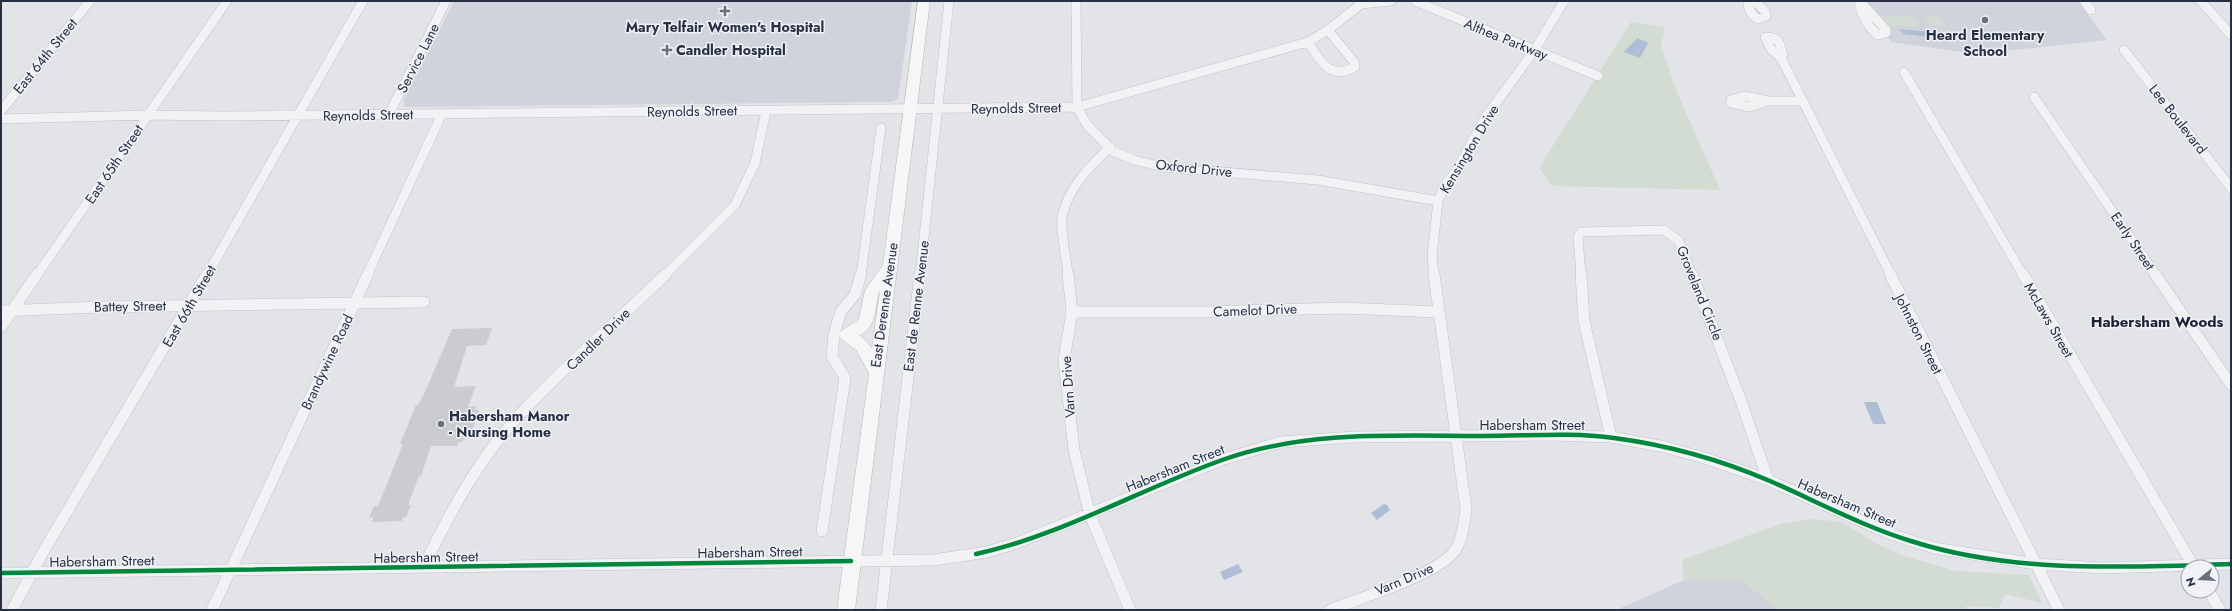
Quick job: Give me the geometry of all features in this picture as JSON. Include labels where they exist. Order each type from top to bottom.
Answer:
[{"type":"highway","name":"East Derenne Avenue","points":[[846,610],[851,561],[924,1]]},
{"type":"highway","points":[[876,372],[865,348],[855,339],[846,334],[862,328],[867,322],[872,291],[890,268]]},
{"type":"street","name":"East 64th Street","points":[[1,111],[90,1]]},
{"type":"street","name":"East 65th Street","points":[[1,327],[227,1]]},
{"type":"street","name":"East 66th Street","points":[[12,610],[32,573],[190,305],[363,1]]},
{"type":"street","name":"Service Lane","points":[[389,114],[446,1]]},
{"type":"street","name":"East de Renne Avenue","points":[[882,610],[886,561],[939,108],[950,1]]},
{"type":"street","name":"Oxford Drive","points":[[1076,1],[1077,107],[1087,125],[1113,151],[1134,160],[1163,167],[1318,180],[1438,201]]},
{"type":"street","name":"Reynolds Street","points":[[1,118],[148,115],[442,114],[1077,107],[1308,42],[1328,30],[1361,3],[1391,1]]},
{"type":"street","name":"Althea Parkway","points":[[1415,1],[1598,76]]},
{"type":"street","name":"Kensington Drive","points":[[1455,435],[1432,256],[1438,201],[1444,186],[1455,173],[1485,118],[1534,51],[1564,1]]},
{"type":"street","points":[[1748,1],[1750,13],[1754,17],[1758,19],[1766,16],[1765,11],[1754,1]]},
{"type":"street","points":[[2084,1],[2091,10]]},
{"type":"street","points":[[2201,1],[2231,35]]},
{"type":"street","points":[[1308,42],[1322,65],[1340,73],[1349,71],[1355,66],[1354,62],[1328,30]]},
{"type":"street","name":"Lee Boulevard","points":[[2124,50],[2231,188]]},
{"type":"street","name":"Johnston Street","points":[[1781,58],[1801,101],[2059,610]]},
{"type":"street","name":"McLaws Street","points":[[1904,72],[2189,559]]},
{"type":"street","name":"Early Street","points":[[2034,97],[2231,385]]},
{"type":"street","points":[[1768,101],[1801,101]]},
{"type":"street","name":"Candler Drive","points":[[423,568],[448,515],[478,468],[523,411],[681,260],[735,205],[746,185],[755,162],[766,111]]},
{"type":"street","name":"Brandywine Road","points":[[212,610],[229,570],[442,114]]},
{"type":"street","points":[[822,531],[845,378],[832,356],[834,334],[841,311],[855,295],[861,277],[881,128]]},
{"type":"street","name":"Varn Drive","points":[[1110,147],[1089,167],[1073,188],[1062,218],[1072,312],[1064,360],[1065,384],[1074,450],[1090,515],[1130,610]]},
{"type":"street","name":"Groveland Circle","points":[[1611,437],[1584,321],[1578,237],[1581,232],[1664,230],[1679,240],[1741,401],[1768,480]]},
{"type":"street","name":"Battey Street","points":[[1,311],[190,305],[424,302]]},
{"type":"street","name":"Camelot Drive","points":[[1072,312],[1247,312],[1300,308],[1389,308],[1438,312]]},
{"type":"street","name":"Habersham Street","points":[[1,573],[934,560],[987,552],[1016,544],[1224,459],[1282,442],[1320,438],[1455,435],[1611,437],[1666,447],[1739,469],[1768,480],[1836,512],[1914,542],[1934,548],[2036,564],[2102,568],[2180,566]]},
{"type":"street","name":"Varn Drive","points":[[1330,610],[1434,568],[1453,554],[1462,535],[1466,509],[1455,435]]},
{"type":"street","name":"Habersham Street","points":[[2220,565],[2231,564]]},
{"type":"street","points":[[2213,599],[2220,610]]},
{"type":"shaded area","name":"Candler Hospital","points":[[454,1],[912,1],[898,99],[890,102],[405,107],[403,101]]},
{"type":"shaded area","name":"Heard Elementary School","points":[[1865,1],[2078,1],[2107,40],[1977,54],[1891,42]]},
{"type":"shaded area","points":[[1879,16],[1912,16],[1919,26],[1889,26]]},
{"type":"shaded area","points":[[1940,16],[1947,26],[1929,25],[1924,17]]},
{"type":"shaded area","points":[[1631,22],[1665,27],[1661,47],[1679,97],[1720,190],[1552,186],[1539,168]]},
{"type":"shaded area","points":[[1813,519],[1842,522],[1875,543],[1901,555],[1956,571],[2029,575],[2042,603],[2005,594],[1999,608],[1966,606],[1967,610],[1778,610],[1742,580],[1684,580],[1682,560],[1781,524]]},
{"type":"shaded area","points":[[1684,580],[1742,580],[1778,610],[1616,610]]},
{"type":"water","points":[[1899,30],[1940,33],[1948,37],[1944,39],[1904,34]]},
{"type":"water","points":[[1637,38],[1648,43],[1640,58],[1624,52]]},
{"type":"water","points":[[1864,402],[1877,402],[1886,424],[1873,424]]},
{"type":"water","points":[[1384,504],[1387,505],[1390,510],[1377,520],[1371,513]]},
{"type":"water","points":[[1238,564],[1243,572],[1224,580],[1220,572]]},
{"type":"building","name":"Habersham Manor - Nursing Home","points":[[492,328],[486,345],[467,346],[454,387],[476,386],[468,407],[476,406],[475,410],[479,410],[469,439],[464,439],[462,442],[458,442],[457,446],[431,446],[421,476],[419,476],[408,505],[411,505],[406,517],[403,517],[402,521],[372,522],[374,517],[369,518],[374,506],[378,506],[403,444],[400,444],[416,405],[418,405],[425,392],[452,329]]},
{"type":"cycle path","points":[[976,554],[1031,538],[1063,526],[1225,459],[1258,449],[1292,442],[1327,437],[1398,435],[1572,435],[1600,436],[1634,441],[1694,454],[1751,473],[1891,535],[1933,548],[1970,556],[2044,565],[2119,567],[2231,564]]},
{"type":"cycle path","points":[[1,573],[851,561]]},
{"type":"place","name":"Mary Telfair Women's Hospital","points":[[725,11]]},
{"type":"place","name":"Heard Elementary School","points":[[1985,20]]},
{"type":"place","name":"Candler Hospital","points":[[667,50]]},
{"type":"place","name":"Habersham Manor - Nursing Home","points":[[441,424]]},
{"type":"district","name":"Habersham Woods","points":[[2157,322]]}]
